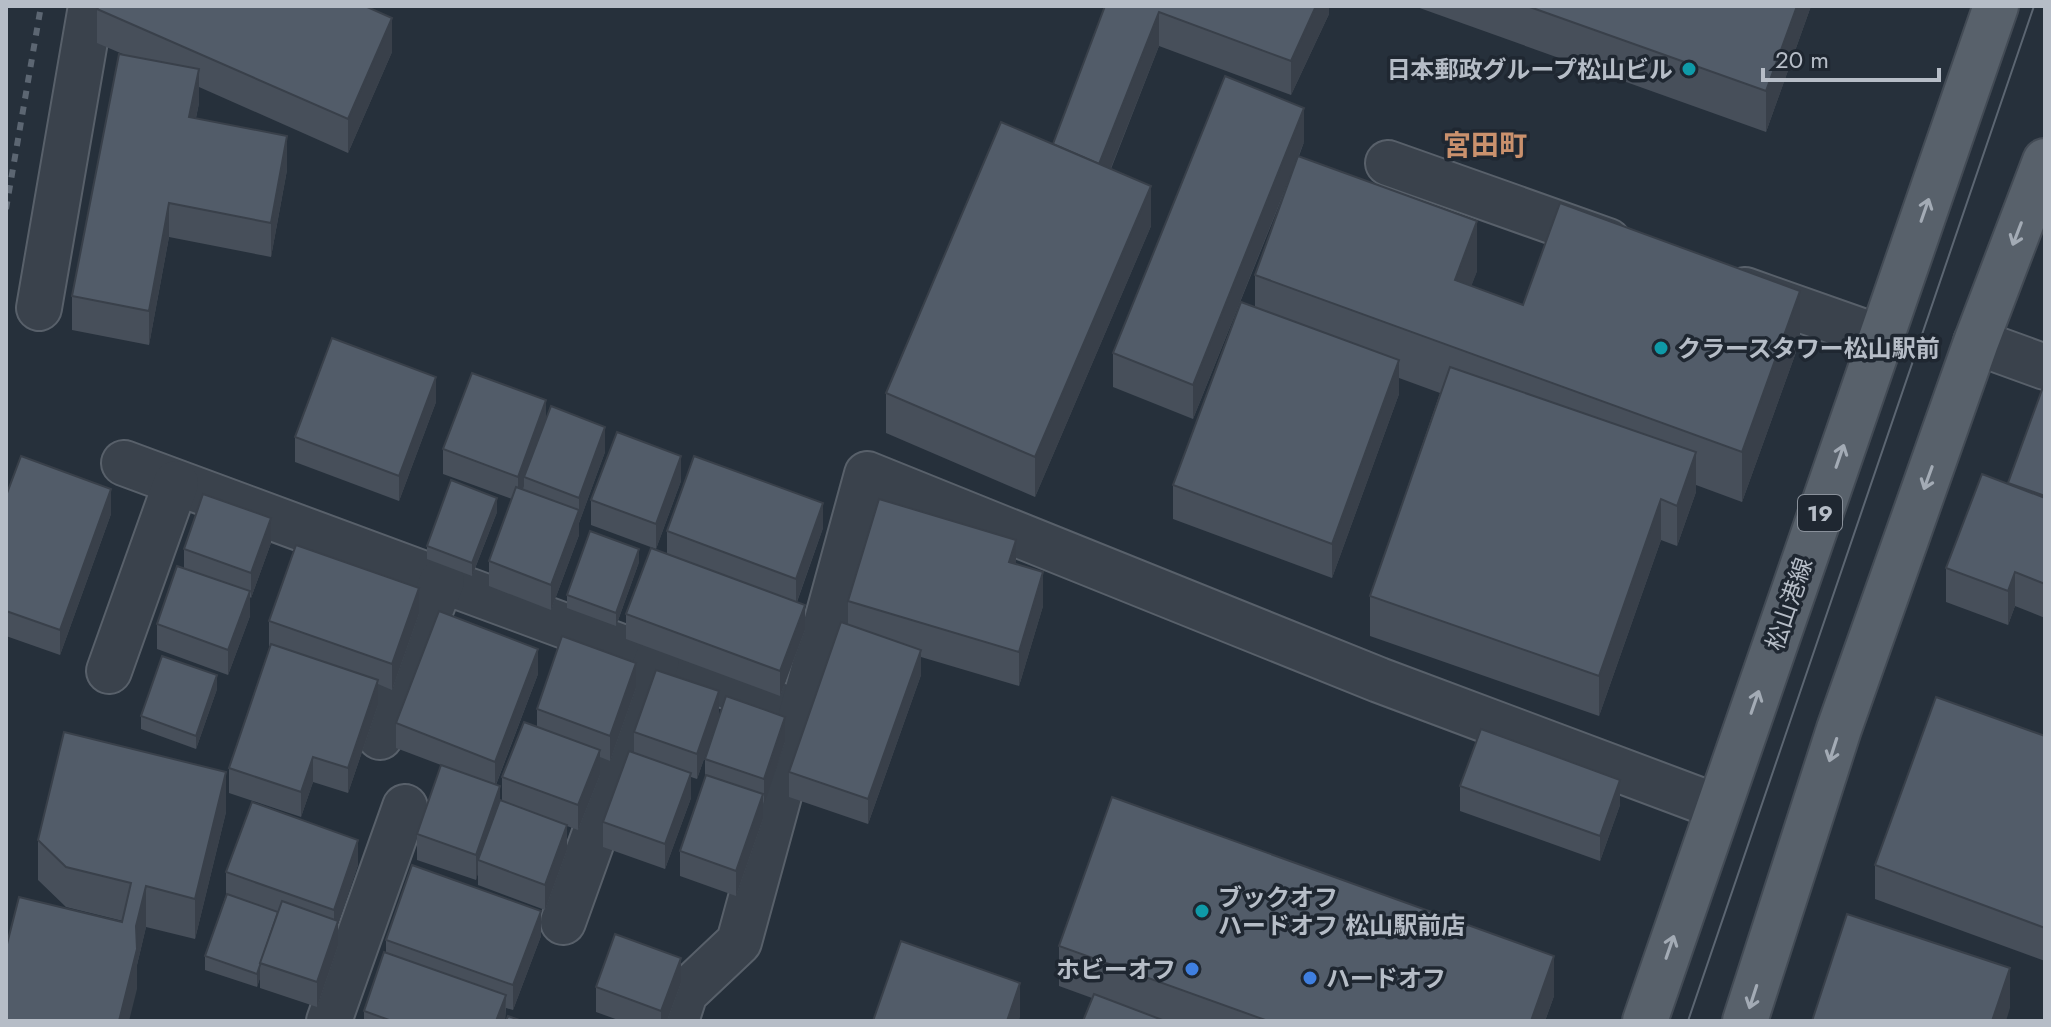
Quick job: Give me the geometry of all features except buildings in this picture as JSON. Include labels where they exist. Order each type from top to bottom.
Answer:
[{"type":"main road","name":"松山港線","points":[[1645,1021],[1996,6]]},
{"type":"main road","points":[[1745,1021],[1839,729],[1976,342],[2045,161]]},
{"type":"street","points":[[39,308],[91,6]]},
{"type":"street","points":[[1388,163],[1642,253]]},
{"type":"street","points":[[1702,274],[1881,338]]},
{"type":"street","points":[[1976,342],[2045,367]]},
{"type":"street","points":[[124,463],[800,713]]},
{"type":"street","points":[[676,1021],[685,993],[739,942],[867,474],[1379,680],[1718,807]]},
{"type":"street","points":[[109,671],[176,483]]},
{"type":"street","points":[[380,737],[442,581]]},
{"type":"street","points":[[563,922],[657,660]]},
{"type":"street","points":[[329,1021],[405,807]]},
{"type":"tram line","points":[[1688,1021],[2034,6]]},
{"type":"railway","points":[[6,209],[41,6]]},
{"type":"place","name":"日本郵政グループ松山ビル","points":[[1689,69]]},
{"type":"place","name":"クラースタワー松山駅前","points":[[1661,348]]},
{"type":"place","name":"ブックオフ ハードオフ 松山駅前店","points":[[1202,911]]},
{"type":"place","name":"ホビーオフ","points":[[1192,969]]},
{"type":"place","name":"ハードオフ","points":[[1310,978]]},
{"type":"district","name":"宮田町","points":[[1485,145]]}]
